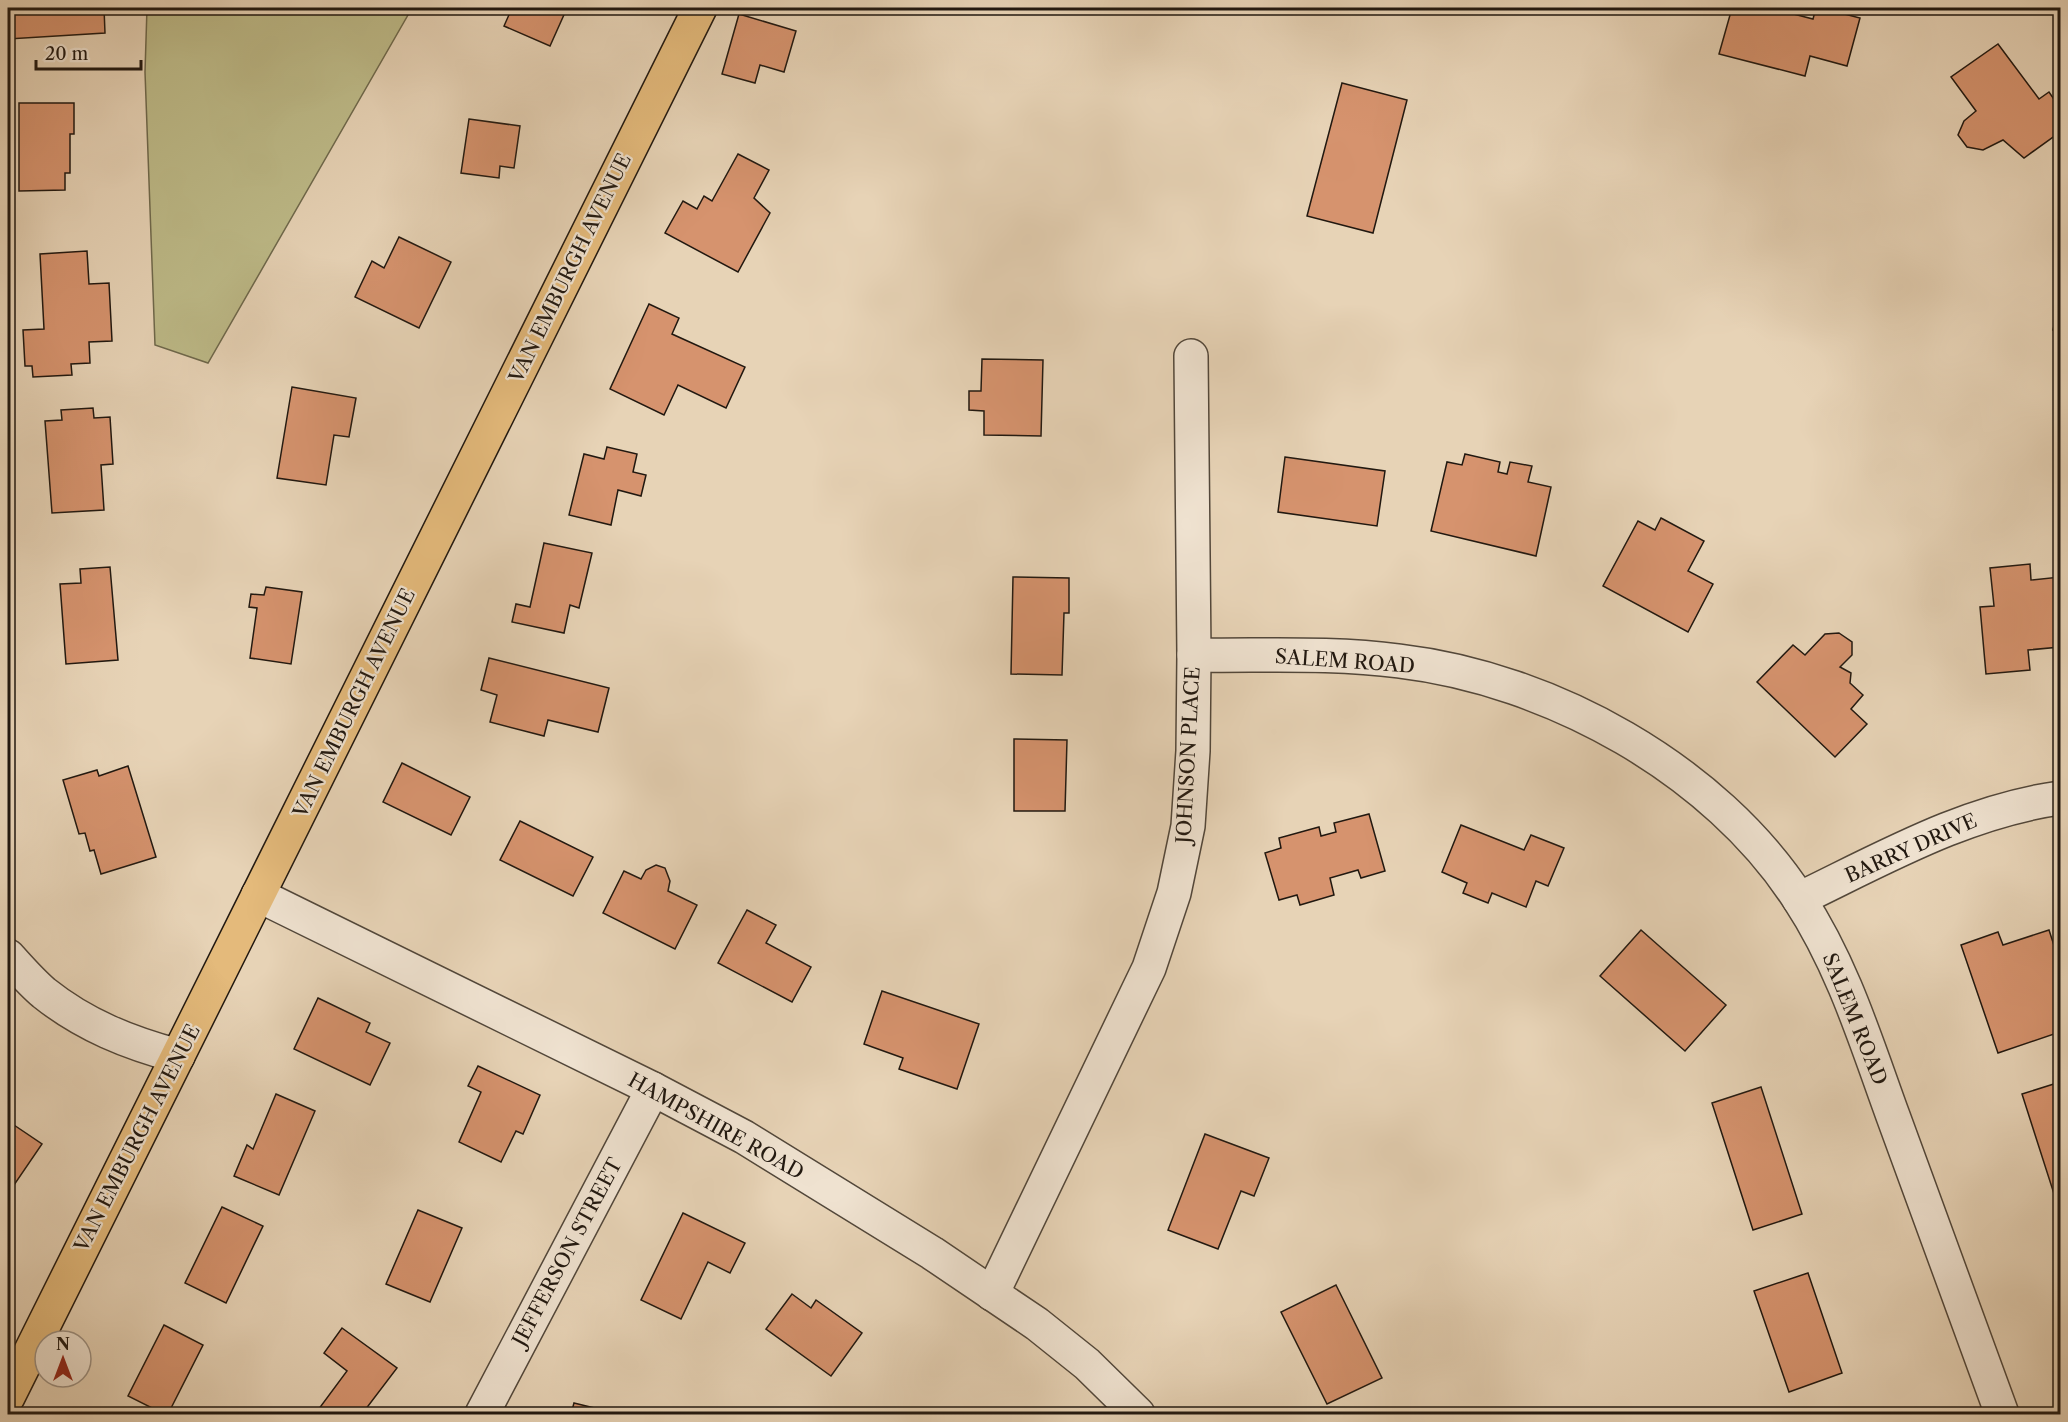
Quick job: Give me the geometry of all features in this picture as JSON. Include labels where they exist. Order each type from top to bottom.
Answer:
[{"type":"main road","name":"VAN EMBURGH AVENUE","points":[[8,1397],[700,8]]},
{"type":"street","name":"JOHNSON PLACE","points":[[992,1293],[1149,968],[1174,893],[1188,826],[1192,751],[1194,656],[1191,356]]},
{"type":"street","name":"SALEM ROAD","points":[[1194,656],[1322,656],[1400,661],[1472,675],[1531,693],[1597,723],[1659,760],[1717,804],[1763,851],[1799,899],[1840,973],[2002,1414]]},
{"type":"street","name":"BARRY DRIVE","points":[[1799,899],[1929,835],[1983,815],[2061,798]]},
{"type":"street","name":"HAMPSHIRE ROAD","points":[[258,895],[652,1089],[744,1137],[932,1253],[1037,1324],[1086,1364],[1138,1414]]},
{"type":"street","points":[[8,956],[44,993],[93,1025],[137,1045],[178,1056]]},
{"type":"street","name":"JEFFERSON STREET","points":[[482,1414],[652,1089]]},
{"type":"shaded area","points":[[147,8],[412,8],[208,363],[155,345],[145,72]]},
{"type":"building","points":[[8,8],[104,8],[105,33],[8,39]]},
{"type":"building","points":[[512,8],[567,8],[550,46],[504,26]]},
{"type":"building","points":[[1732,8],[1770,8],[1813,19],[1816,8],[1821,8],[1860,18],[1847,66],[1810,56],[1805,76],[1719,54]]},
{"type":"building","points":[[739,14],[796,31],[784,72],[760,65],[755,83],[722,74]]},
{"type":"building","points":[[1998,44],[2039,99],[2049,92],[2060,108],[2060,132],[2024,158],[2003,140],[1983,150],[1967,147],[1958,135],[1964,121],[1976,111],[1951,77]]},
{"type":"building","points":[[1342,83],[1407,100],[1373,233],[1307,216]]},
{"type":"building","points":[[19,103],[74,103],[74,134],[70,134],[70,173],[65,173],[65,190],[19,191]]},
{"type":"building","points":[[469,119],[520,126],[514,168],[500,166],[499,178],[461,173]]},
{"type":"building","points":[[738,154],[769,170],[754,198],[770,213],[738,272],[665,233],[683,201],[697,209],[704,196],[712,201]]},
{"type":"building","points":[[399,237],[451,262],[419,328],[355,297],[372,261],[384,268]]},
{"type":"building","points":[[87,251],[89,284],[109,283],[112,341],[89,342],[90,363],[71,364],[72,375],[33,377],[32,366],[25,366],[23,330],[44,329],[40,254]]},
{"type":"building","points":[[2060,298],[2060,332],[2053,330]]},
{"type":"building","points":[[649,304],[679,318],[672,334],[745,367],[726,408],[678,385],[664,415],[610,389]]},
{"type":"building","points":[[982,359],[1043,360],[1041,436],[984,435],[984,411],[969,410],[969,391],[981,391]]},
{"type":"building","points":[[292,387],[356,398],[349,437],[334,435],[326,485],[277,478]]},
{"type":"building","points":[[93,408],[94,418],[110,417],[113,464],[101,465],[104,510],[52,513],[45,421],[62,420],[61,410]]},
{"type":"building","points":[[607,447],[637,454],[633,472],[646,475],[641,496],[618,490],[611,525],[569,515],[584,454],[604,459]]},
{"type":"building","points":[[1465,454],[1500,462],[1498,472],[1507,474],[1510,462],[1532,466],[1528,482],[1551,487],[1536,556],[1431,531],[1447,462],[1462,465]]},
{"type":"building","points":[[1285,457],[1385,471],[1377,526],[1278,512]]},
{"type":"building","points":[[1661,518],[1704,541],[1688,571],[1713,584],[1688,632],[1603,586],[1638,521],[1655,530]]},
{"type":"building","points":[[544,543],[592,553],[579,608],[570,605],[564,633],[512,622],[516,604],[530,607]]},
{"type":"building","points":[[2030,564],[2031,580],[2060,577],[2060,647],[2028,650],[2030,670],[1986,674],[1980,607],[1994,606],[1990,568]]},
{"type":"building","points":[[110,567],[118,660],[66,664],[60,584],[81,583],[80,569]]},
{"type":"building","points":[[1013,577],[1069,578],[1069,613],[1064,613],[1062,675],[1011,674]]},
{"type":"building","points":[[266,587],[302,592],[291,664],[250,658],[257,608],[249,607],[251,594],[264,595]]},
{"type":"building","points":[[1839,633],[1852,642],[1852,655],[1840,667],[1851,673],[1850,683],[1863,695],[1851,709],[1867,724],[1835,757],[1757,682],[1793,645],[1805,655],[1825,634]]},
{"type":"building","points":[[489,658],[609,688],[598,732],[548,720],[544,736],[490,722],[497,695],[481,690]]},
{"type":"building","points":[[1014,739],[1067,740],[1065,811],[1014,811]]},
{"type":"building","points":[[402,763],[470,797],[451,835],[383,802]]},
{"type":"building","points":[[128,766],[156,857],[101,874],[94,850],[90,851],[85,833],[79,834],[63,780],[97,770],[99,776]]},
{"type":"building","points":[[1369,814],[1385,871],[1361,878],[1358,870],[1330,878],[1334,895],[1300,905],[1297,895],[1279,900],[1265,853],[1281,848],[1279,838],[1319,827],[1321,836],[1336,832],[1334,823]]},
{"type":"building","points":[[520,821],[593,857],[573,896],[500,860]]},
{"type":"building","points":[[1461,825],[1524,850],[1531,835],[1564,848],[1548,886],[1536,881],[1526,907],[1492,893],[1488,903],[1463,893],[1467,883],[1442,872]]},
{"type":"building","points":[[656,865],[665,868],[670,881],[668,891],[697,905],[675,949],[603,913],[624,871],[641,879],[646,870]]},
{"type":"building","points":[[747,910],[776,925],[766,943],[811,967],[792,1002],[718,963]]},
{"type":"building","points":[[1641,930],[1726,1005],[1685,1051],[1600,976]]},
{"type":"building","points":[[2049,930],[2060,964],[2060,1032],[1998,1053],[1961,945],[1998,932],[2003,945]]},
{"type":"building","points":[[882,991],[979,1024],[957,1089],[899,1069],[903,1058],[864,1044]]},
{"type":"building","points":[[318,998],[370,1023],[366,1032],[390,1043],[370,1085],[294,1049]]},
{"type":"building","points":[[478,1066],[540,1095],[523,1134],[516,1131],[501,1162],[459,1142],[481,1092],[468,1086]]},
{"type":"building","points":[[2060,1082],[2060,1196],[2055,1197],[2022,1094]]},
{"type":"building","points":[[1761,1087],[1802,1214],[1753,1230],[1712,1103]]},
{"type":"building","points":[[276,1094],[315,1111],[279,1195],[234,1176],[247,1145],[253,1149]]},
{"type":"building","points":[[8,1121],[42,1144],[12,1188],[8,1185]]},
{"type":"building","points":[[1205,1134],[1269,1158],[1254,1196],[1241,1191],[1218,1249],[1168,1230]]},
{"type":"building","points":[[222,1207],[263,1226],[226,1303],[185,1283]]},
{"type":"building","points":[[418,1210],[462,1228],[430,1302],[386,1284]]},
{"type":"building","points":[[683,1213],[745,1243],[730,1273],[708,1262],[681,1319],[641,1300]]},
{"type":"building","points":[[1808,1273],[1842,1373],[1789,1392],[1754,1291]]},
{"type":"building","points":[[1336,1285],[1382,1378],[1327,1404],[1281,1312]]},
{"type":"building","points":[[792,1294],[811,1308],[816,1300],[862,1333],[831,1376],[766,1329]]},
{"type":"building","points":[[164,1325],[203,1345],[168,1414],[128,1396]]},
{"type":"building","points":[[342,1328],[397,1368],[362,1414],[324,1414],[318,1410],[347,1371],[324,1353]]},
{"type":"building","points":[[574,1403],[619,1414],[571,1414]]}]
